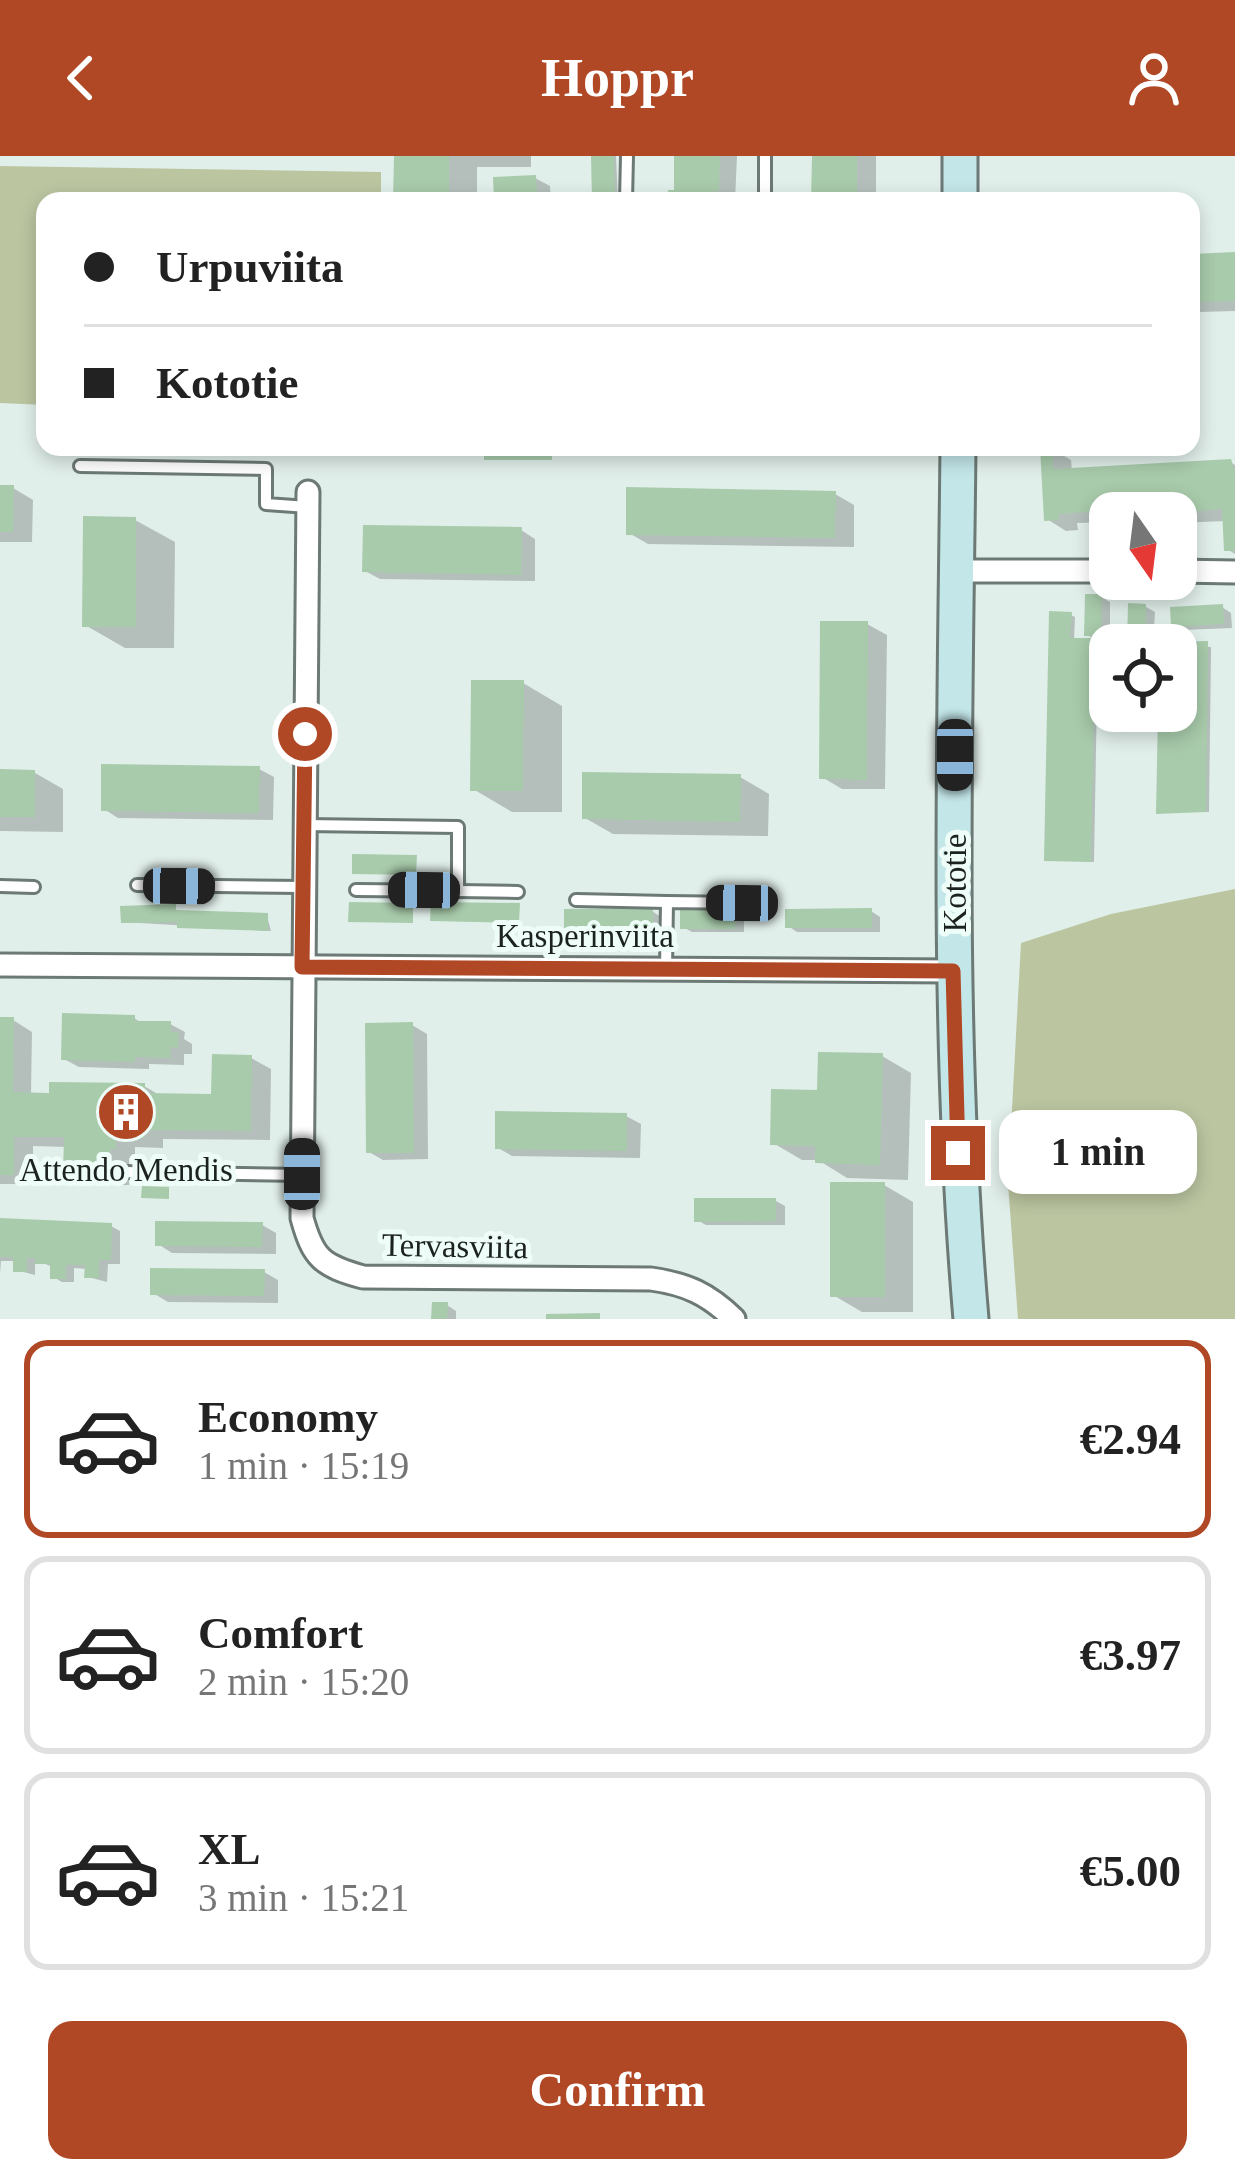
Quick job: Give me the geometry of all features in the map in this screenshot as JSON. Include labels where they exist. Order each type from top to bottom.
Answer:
[{"type":"street","points":[[960,156],[960,192]]},
{"type":"street","name":"Kototie","points":[[958,456],[953,971],[956,1116],[971,1319]]},
{"type":"street","name":"Tervasviita","points":[[308,500],[302,1218],[311,1250],[333,1269],[363,1277],[681,1283],[710,1297],[734,1319]]},
{"type":"street","points":[[956,571],[1089,571]]},
{"type":"street","points":[[1197,572],[1235,572]]},
{"type":"street","name":"Kasperinviita","points":[[0,965],[953,971]]},
{"type":"lane","points":[[626,192],[627,156]]},
{"type":"lane","points":[[765,156],[765,192]]},
{"type":"lane","points":[[80,466],[266,469],[266,504],[308,500]]},
{"type":"lane","points":[[304,825],[458,826],[458,891]]},
{"type":"lane","points":[[137,885],[303,887]]},
{"type":"lane","points":[[0,886],[34,886]]},
{"type":"lane","points":[[356,890],[518,892]]},
{"type":"lane","points":[[576,900],[742,903]]},
{"type":"lane","points":[[666,969],[667,902]]},
{"type":"lane","points":[[125,1172],[302,1174]]},
{"type":"green space","points":[[0,166],[381,172],[381,192],[36,192],[36,405],[0,403]]},
{"type":"green space","points":[[1235,889],[1235,1319],[1018,1319],[1008,1183],[1021,943],[1111,914]]},
{"type":"building","points":[[394,156],[449,156],[449,192],[393,192]]},
{"type":"building","points":[[591,156],[614,156],[615,192],[592,192]]},
{"type":"building","points":[[674,156],[720,156],[719,191],[668,192],[674,190]]},
{"type":"building","points":[[812,156],[857,156],[857,192],[811,192]]},
{"type":"building","points":[[536,175],[537,192],[494,192],[493,177]]},
{"type":"building","points":[[1235,252],[1235,301],[1200,302],[1200,254]]},
{"type":"building","points":[[484,456],[552,456],[552,460],[484,460]]},
{"type":"building","points":[[1040,456],[1052,456],[1053,469],[1231,459],[1235,551],[1224,551],[1222,509],[1197,511],[1197,492],[1089,492],[1089,512],[1059,514],[1059,520],[1044,521]]},
{"type":"building","points":[[0,485],[14,485],[13,532],[0,532]]},
{"type":"building","points":[[626,487],[836,491],[835,538],[626,535]]},
{"type":"building","points":[[83,516],[136,517],[136,627],[82,627]]},
{"type":"building","points":[[363,525],[522,527],[521,575],[362,572]]},
{"type":"building","points":[[1085,594],[1089,594],[1089,600],[1102,600],[1101,624],[1089,624],[1089,636],[1084,636]]},
{"type":"building","points":[[1128,603],[1146,604],[1146,624],[1128,624]]},
{"type":"building","points":[[1223,604],[1224,624],[1171,624],[1170,607]]},
{"type":"building","points":[[1049,611],[1072,612],[1070,638],[1089,638],[1091,862],[1044,861]]},
{"type":"building","points":[[820,621],[868,621],[867,780],[819,779]]},
{"type":"building","points":[[1197,641],[1208,641],[1206,812],[1156,814],[1158,732],[1197,732]]},
{"type":"building","points":[[471,680],[524,680],[523,791],[470,791]]},
{"type":"building","points":[[101,764],[260,766],[259,813],[101,811]]},
{"type":"building","points":[[0,769],[35,770],[35,817],[0,817]]},
{"type":"building","points":[[582,772],[741,774],[740,822],[582,819]]},
{"type":"building","points":[[352,854],[417,855],[416,875],[352,874]]},
{"type":"building","points":[[349,902],[413,903],[413,923],[348,922]]},
{"type":"building","points":[[431,902],[520,903],[519,923],[430,921]]},
{"type":"building","points":[[176,904],[176,910],[268,913],[268,931],[177,928],[177,922],[121,923],[120,906]]},
{"type":"building","points":[[653,908],[653,928],[564,928],[564,909]]},
{"type":"building","points":[[872,908],[872,928],[785,928],[785,909]]},
{"type":"building","points":[[680,909],[735,909],[735,929],[680,929]]},
{"type":"building","points":[[62,1013],[171,1021],[171,1032],[179,1032],[178,1048],[171,1047],[170,1058],[135,1057],[135,1062],[61,1060]]},
{"type":"building","name":"Attendo Mendis","points":[[0,1017],[14,1017],[13,1092],[49,1093],[49,1082],[145,1083],[145,1093],[211,1094],[212,1054],[252,1055],[251,1131],[144,1130],[144,1138],[116,1138],[116,1149],[110,1149],[110,1176],[63,1175],[64,1137],[14,1137],[14,1175],[0,1175]]},
{"type":"building","points":[[413,1022],[414,1153],[366,1153],[365,1023]]},
{"type":"building","points":[[818,1052],[883,1053],[880,1165],[815,1163],[815,1146],[770,1145],[771,1089],[817,1090]]},
{"type":"building","points":[[495,1111],[627,1113],[627,1151],[495,1149]]},
{"type":"building","points":[[830,1182],[885,1182],[885,1297],[830,1297]]},
{"type":"building","points":[[142,1186],[169,1187],[169,1199],[141,1198]]},
{"type":"building","points":[[694,1198],[776,1198],[776,1221],[694,1222]]},
{"type":"building","points":[[0,1218],[112,1223],[111,1260],[99,1260],[99,1278],[84,1278],[85,1265],[66,1265],[66,1279],[50,1279],[50,1264],[35,1264],[35,1258],[27,1258],[27,1272],[13,1272],[13,1257],[0,1257]]},
{"type":"building","points":[[155,1221],[263,1222],[262,1247],[155,1246]]},
{"type":"building","points":[[150,1268],[265,1269],[264,1296],[150,1295]]},
{"type":"building","points":[[432,1302],[448,1302],[447,1319],[431,1319]]},
{"type":"building","points":[[600,1313],[600,1319],[546,1319],[546,1314]]},
{"type":"place","name":"Attendo Mendis","points":[[126,1112]]},
{"type":"route","points":[[305,734],[302,967],[953,971],[958,1153]]}]
